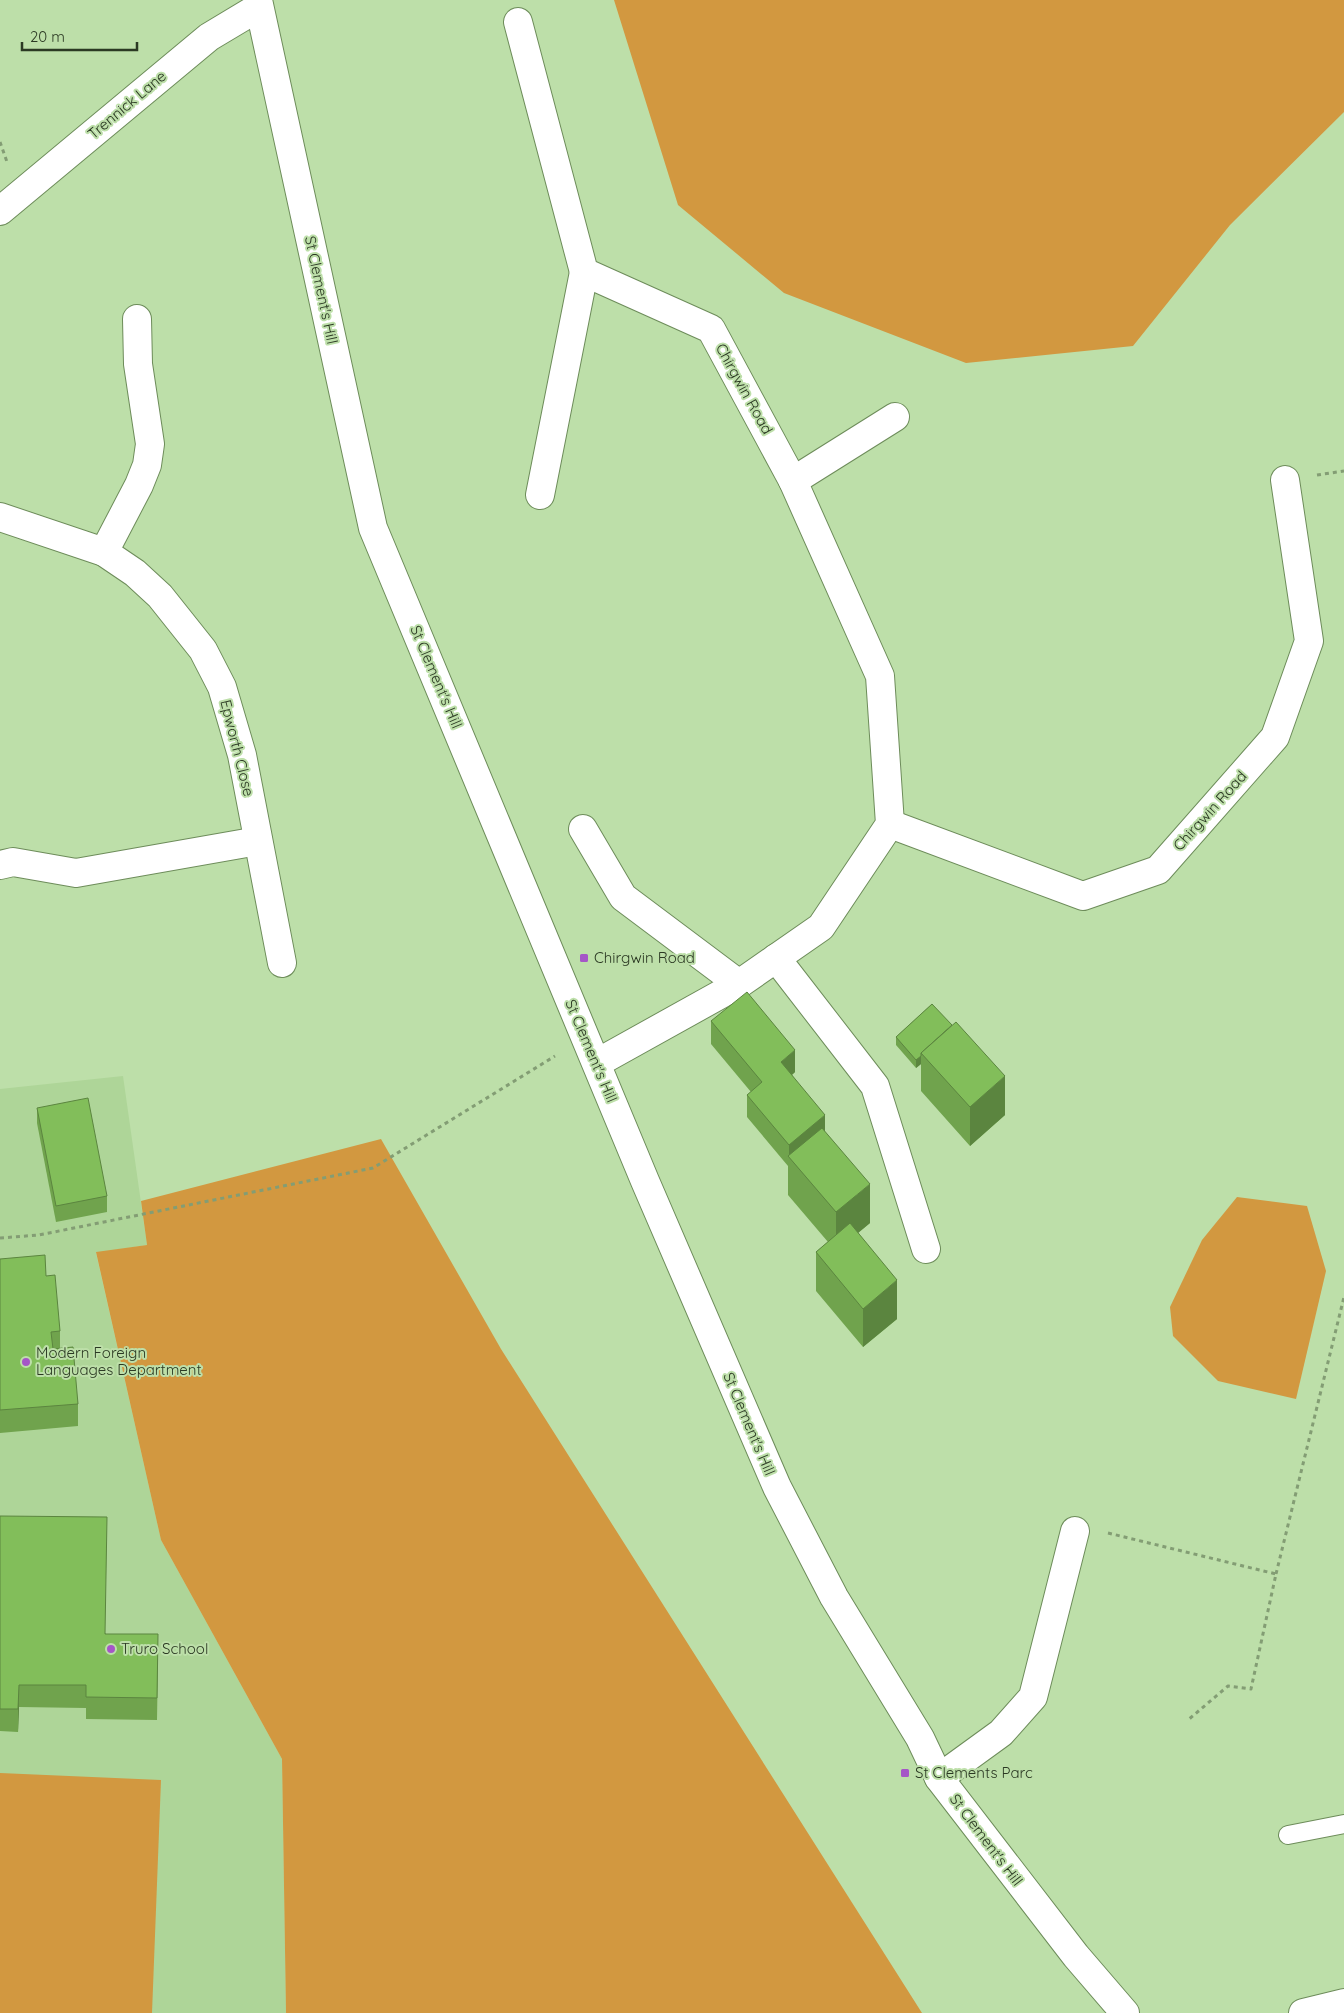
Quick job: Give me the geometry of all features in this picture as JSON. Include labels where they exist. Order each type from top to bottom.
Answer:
[{"type":"street","name":"Trennick Lane","points":[[0,210],[208,37],[259,4]]},
{"type":"street","name":"St Clement's Hill","points":[[259,4],[373,528],[777,1487],[834,1596],[920,1738],[939,1778],[1076,1956],[1124,2013]]},
{"type":"street","points":[[518,22],[584,272],[540,496]]},
{"type":"street","name":"Chirgwin Road","points":[[584,272],[711,329],[793,480],[880,676],[890,824],[1083,896],[1158,870],[1275,737],[1309,641],[1285,480]]},
{"type":"street","points":[[104,552],[139,485],[147,465],[149,451],[147,421],[138,364],[137,319]]},
{"type":"street","points":[[793,480],[895,417]]},
{"type":"street","name":"Epworth Close","points":[[0,517],[104,552],[135,573],[160,596],[203,650],[222,687],[242,755],[282,963]]},
{"type":"street","points":[[597,1063],[739,984],[821,927],[890,824]]},
{"type":"street","points":[[583,829],[623,897],[739,984]]},
{"type":"street","points":[[0,865],[13,862],[76,873],[258,841]]},
{"type":"street","points":[[776,958],[875,1086],[926,1248]]},
{"type":"street","points":[[939,1778],[1001,1733],[1033,1696],[1075,1531]]},
{"type":"street","points":[[1303,2013],[1344,2003]]},
{"type":"lane","points":[[1288,1835],[1344,1824]]},
{"type":"path","points":[[0,1238],[39,1235],[374,1168],[586,1037]]},
{"type":"path","points":[[1188,1720],[1228,1686],[1251,1689],[1276,1574],[1344,1297]]},
{"type":"path","points":[[1075,1531],[1099,1531],[1276,1574]]},
{"type":"shaded area","points":[[614,0],[1344,0],[1344,112],[1230,225],[1133,346],[966,363],[784,293],[678,205]]},
{"type":"shaded area","name":"Truro School","points":[[123,1076],[147,1245],[96,1253],[161,1540],[282,1759],[286,2013],[0,2013],[0,1089]]},
{"type":"shaded area","points":[[381,1139],[501,1349],[922,2013],[286,2013],[282,1759],[161,1540],[96,1252],[147,1245],[141,1201]]},
{"type":"shaded area","points":[[1237,1197],[1307,1206],[1326,1271],[1296,1399],[1218,1381],[1173,1336],[1170,1307],[1202,1240]]},
{"type":"shaded area","points":[[0,1773],[161,1780],[152,2013],[0,2013]]},
{"type":"building","points":[[747,992],[795,1050],[781,1062],[825,1115],[789,1145],[747,1095],[762,1082],[711,1021]]},
{"type":"building","points":[[932,1004],[952,1025],[921,1053],[921,1056],[916,1060],[896,1037]]},
{"type":"building","points":[[956,1022],[1005,1076],[970,1107],[921,1053]]},
{"type":"building","points":[[88,1098],[107,1196],[56,1206],[37,1108]]},
{"type":"building","points":[[822,1128],[870,1184],[836,1212],[788,1156]]},
{"type":"building","points":[[850,1223],[897,1280],[863,1309],[816,1252]]},
{"type":"building","name":"Modern Foreign Languages Department","points":[[45,1255],[46,1276],[55,1275],[60,1331],[51,1332],[53,1349],[73,1347],[78,1404],[0,1410],[0,1259]]},
{"type":"building","points":[[0,1516],[107,1517],[105,1634],[158,1634],[157,1698],[86,1697],[86,1685],[19,1685],[18,1709],[0,1709]]},
{"type":"place","name":"Chirgwin Road","points":[[584,958]]},
{"type":"place","name":"Modern Foreign Languages Department","points":[[26,1362]]},
{"type":"place","name":"Truro School","points":[[111,1649]]},
{"type":"place","name":"St Clements Parc","points":[[905,1773]]}]
